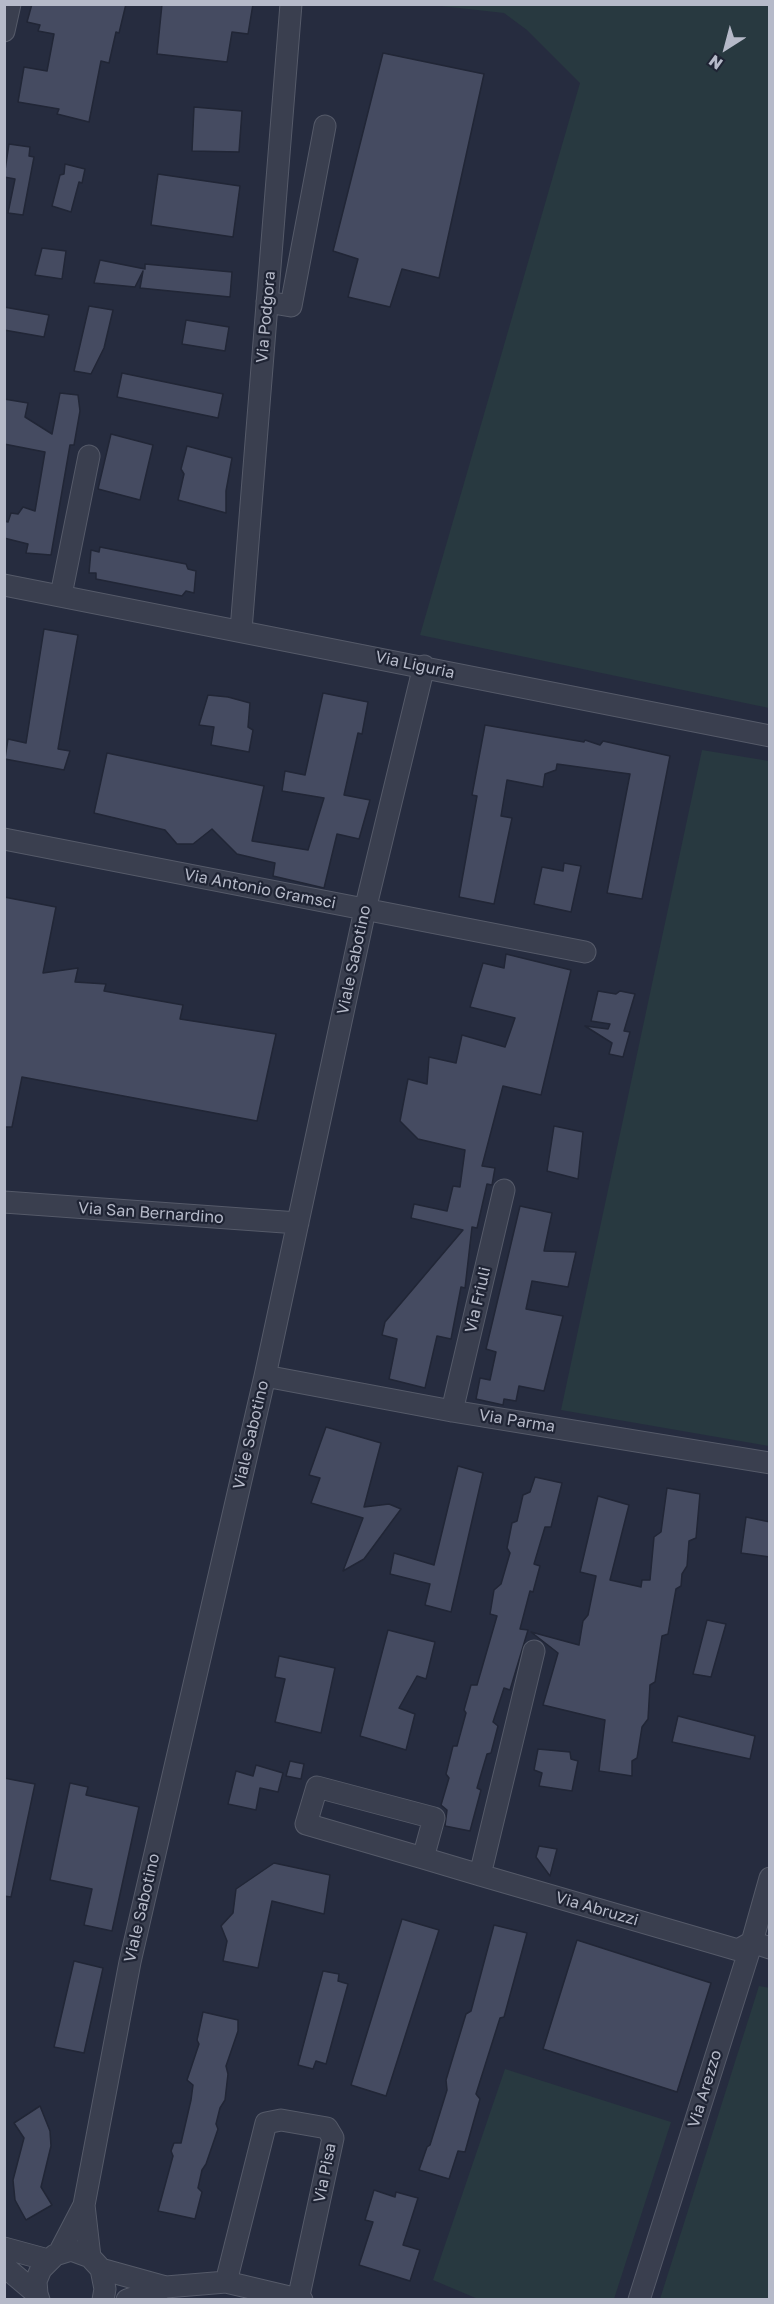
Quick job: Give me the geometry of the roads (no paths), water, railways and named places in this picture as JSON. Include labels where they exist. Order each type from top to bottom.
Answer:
[{"type":"street","points":[[4,31],[10,4]]},
{"type":"street","name":"Via Podgora","points":[[241,630],[291,4]]},
{"type":"street","points":[[267,302],[291,306],[325,126]]},
{"type":"street","points":[[61,595],[89,456]]},
{"type":"street","name":"Via Liguria","points":[[4,585],[770,736]]},
{"type":"street","name":"Viale Sabotino","points":[[38,2297],[36,2281],[84,2205],[129,1962],[265,1376],[365,910],[424,666]]},
{"type":"street","name":"Via Antonio Gramsci","points":[[4,839],[585,952]]},
{"type":"street","name":"Via Friuli","points":[[452,1410],[504,1190]]},
{"type":"street","name":"Via San Bernardino","points":[[4,1202],[298,1223]]},
{"type":"street","name":"Via Parma","points":[[265,1376],[770,1463]]},
{"type":"street","points":[[480,1875],[534,1651]]},
{"type":"street","name":"Via Abruzzi","points":[[423,1858],[434,1818],[317,1787],[306,1824],[738,1950],[761,1945]]},
{"type":"street","name":"Via Arezzo","points":[[639,2300],[761,1945],[770,1878]]},
{"type":"street","name":"Via Pisa","points":[[127,2300],[166,2287],[226,2282],[299,2299],[333,2138],[327,2128],[281,2120],[266,2123],[226,2282]]},
{"type":"street","name":"Viale Sabotino","points":[[84,2205],[95,2263],[105,2289],[103,2300]]},
{"type":"street","points":[[4,2248],[53,2257]]},
{"type":"street","name":"Via Pisa","points":[[53,2257],[71,2250],[95,2263],[166,2287]]},
{"type":"street","points":[[4,2266],[38,2297]]}]
